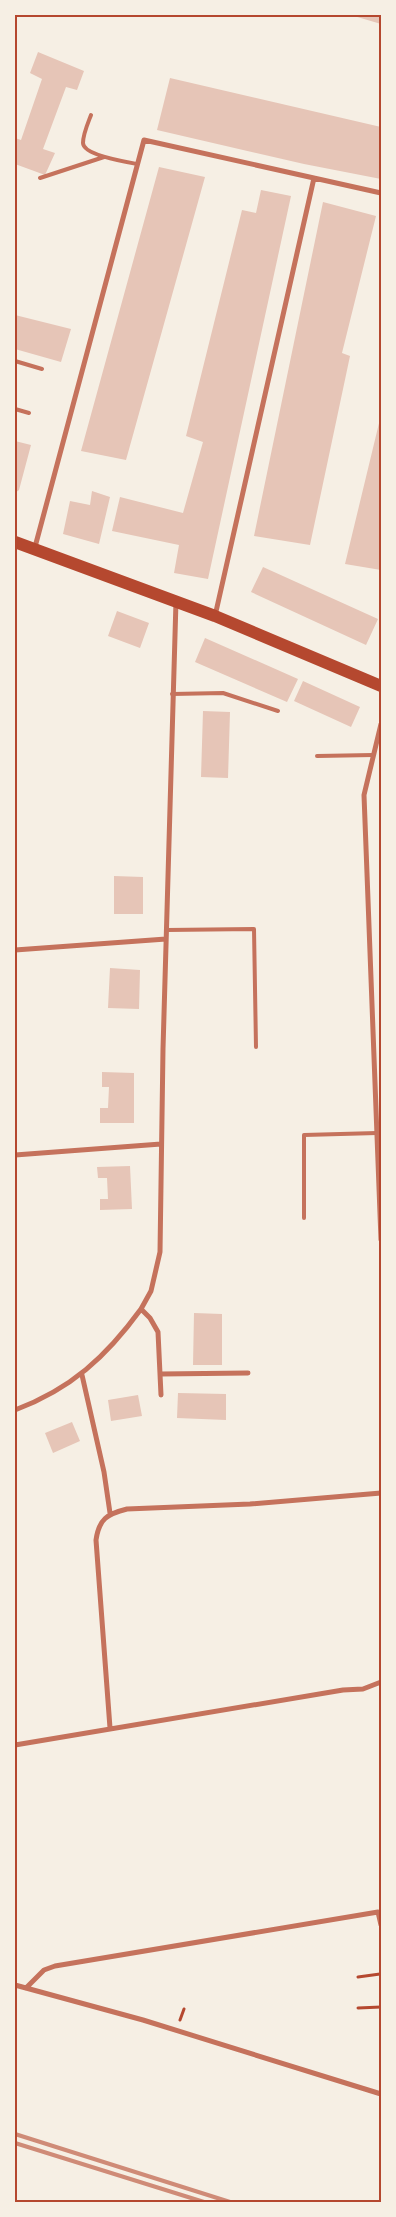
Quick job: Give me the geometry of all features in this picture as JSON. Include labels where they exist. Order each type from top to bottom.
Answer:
[{"type":"main road","points":[[15,542],[215,616],[381,686]]},
{"type":"street","points":[[35,548],[144,140],[381,193]]},
{"type":"street","points":[[215,616],[314,178]]},
{"type":"street","points":[[15,1410],[37,1402],[82,1375],[124,1332],[151,1291],[160,1252],[166,930],[176,601]]},
{"type":"street","points":[[381,724],[364,795],[381,1240]]},
{"type":"street","points":[[15,950],[166,939]]},
{"type":"street","points":[[15,1155],[161,1144]]},
{"type":"street","points":[[140,1309],[150,1318],[158,1332],[161,1395]]},
{"type":"street","points":[[161,1374],[248,1374]]},
{"type":"street","points":[[82,1375],[104,1472],[110,1513]]},
{"type":"street","points":[[110,1728],[96,1540],[98,1527],[110,1513],[127,1509],[250,1504],[381,1493]]},
{"type":"street","points":[[15,1745],[343,1690],[363,1689],[381,1682]]},
{"type":"street","points":[[26,1988],[44,1970],[55,1966],[380,1912],[381,1925]]},
{"type":"street","points":[[15,1985],[143,2020],[381,2094]]},
{"type":"lane","points":[[90,115],[83,144],[85,149],[93,153],[137,164]]},
{"type":"lane","points":[[40,178],[106,156]]},
{"type":"lane","points":[[15,361],[42,369]]},
{"type":"lane","points":[[15,409],[29,413]]},
{"type":"lane","points":[[172,694],[223,693],[278,711]]},
{"type":"lane","points":[[317,756],[373,755]]},
{"type":"lane","points":[[166,930],[254,929],[256,1047]]},
{"type":"lane","points":[[304,1218],[304,1135],[377,1133]]},
{"type":"path","points":[[358,1977],[380,1974]]},
{"type":"path","points":[[358,2008],[381,2007]]},
{"type":"path","points":[[180,2020],[184,2010]]},
{"type":"building","points":[[381,15],[381,24],[354,16]]},
{"type":"building","points":[[38,52],[84,71],[77,90],[66,87],[43,149],[55,153],[45,175],[15,164],[15,138],[21,140],[42,79],[30,73]]},
{"type":"building","points":[[170,78],[381,127],[381,179],[304,164],[157,130]]},
{"type":"building","points":[[159,167],[205,177],[126,460],[81,451]]},
{"type":"building","points":[[261,190],[291,196],[208,579],[174,573],[179,545],[112,531],[120,497],[183,513],[203,442],[186,436],[242,210],[256,213]]},
{"type":"building","points":[[323,202],[376,216],[342,353],[350,356],[310,545],[254,536]]},
{"type":"building","points":[[15,315],[71,329],[61,362],[15,349]]},
{"type":"building","points":[[381,419],[381,570],[345,564]]},
{"type":"building","points":[[15,441],[31,445],[19,490],[15,493]]},
{"type":"building","points":[[92,491],[110,497],[99,544],[63,534],[70,501],[90,505]]},
{"type":"building","points":[[263,567],[378,619],[366,645],[251,592]]},
{"type":"building","points":[[117,611],[149,623],[140,648],[108,636]]},
{"type":"building","points":[[205,638],[298,679],[287,702],[195,662]]},
{"type":"building","points":[[303,681],[360,707],[351,727],[294,701]]},
{"type":"building","points":[[203,711],[230,712],[228,778],[201,777]]},
{"type":"building","points":[[114,876],[143,877],[143,914],[114,914]]},
{"type":"building","points":[[110,968],[140,970],[139,1009],[108,1008]]},
{"type":"building","points":[[102,1072],[134,1073],[134,1123],[100,1123],[100,1108],[108,1108],[109,1087],[102,1087]]},
{"type":"building","points":[[130,1166],[132,1209],[100,1210],[100,1199],[108,1199],[107,1178],[98,1178],[97,1167]]},
{"type":"building","points":[[194,1313],[222,1314],[222,1365],[193,1365]]},
{"type":"building","points":[[178,1393],[226,1394],[226,1420],[177,1418]]},
{"type":"building","points":[[138,1395],[142,1416],[111,1421],[108,1400]]},
{"type":"building","points":[[72,1422],[80,1441],[53,1453],[45,1433]]},
{"type":"railway","points":[[15,2134],[230,2202]]},
{"type":"railway","points":[[15,2143],[204,2202]]}]
